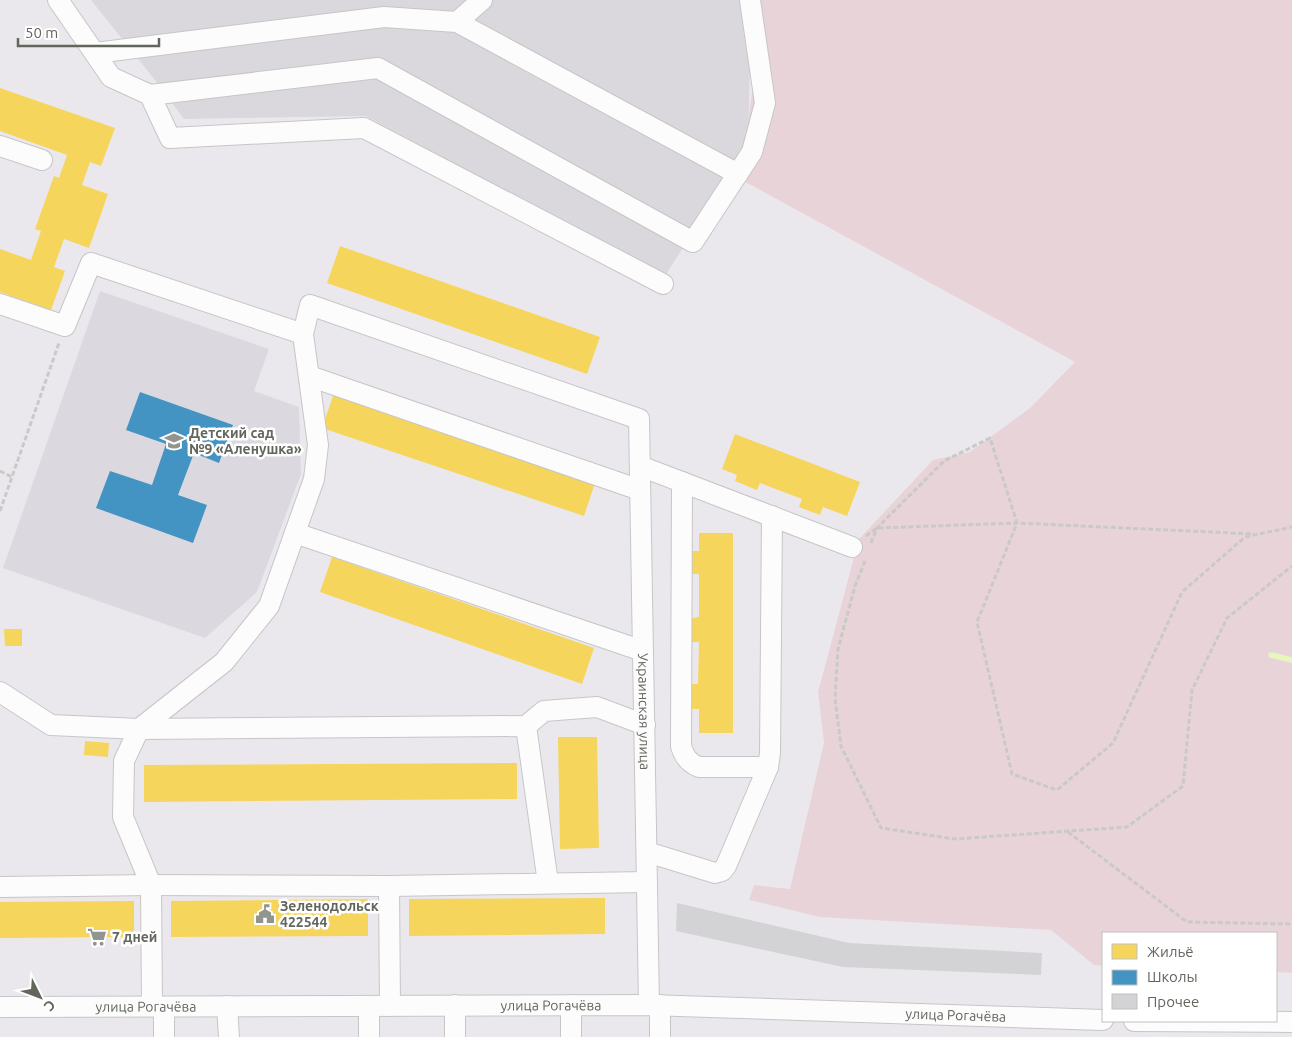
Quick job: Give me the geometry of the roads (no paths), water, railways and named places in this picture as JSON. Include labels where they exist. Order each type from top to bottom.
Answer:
[{"type":"street","points":[[58,0],[111,76],[150,95],[378,68],[692,242],[752,152],[765,103],[750,0]]},
{"type":"street","points":[[457,22],[482,0]]},
{"type":"street","points":[[94,53],[384,17],[457,22],[738,174]]},
{"type":"street","points":[[150,95],[170,138],[364,128],[663,284]]},
{"type":"street","points":[[0,146],[42,160]]},
{"type":"street","points":[[0,304],[65,326],[90,262],[303,334],[318,445],[314,479],[269,606],[224,662],[140,729],[124,761],[123,817],[151,885],[158,1006],[164,1037]]},
{"type":"street","name":"Украинская улица","points":[[303,334],[310,305],[639,419],[647,882],[655,1005],[660,1037]]},
{"type":"street","points":[[309,376],[640,490]]},
{"type":"street","points":[[640,466],[863,548]]},
{"type":"street","points":[[682,482],[682,753],[689,762],[699,767],[768,767]]},
{"type":"street","points":[[647,852],[715,873],[722,871],[726,866],[768,767],[770,754],[772,516]]},
{"type":"street","points":[[295,533],[643,651]]},
{"type":"street","points":[[0,692],[51,725],[140,729],[526,726],[544,711],[597,707],[644,725]]},
{"type":"street","points":[[526,726],[548,883]]},
{"type":"street","points":[[0,887],[151,885],[389,886],[647,882]]},
{"type":"street","points":[[389,886],[390,1006]]},
{"type":"street","points":[[454,1005],[455,1037]]},
{"type":"street","points":[[571,1005],[571,1037]]},
{"type":"street","name":"улица Рогачёва","points":[[0,1007],[655,1005],[1102,1020]]},
{"type":"street","points":[[227,1006],[229,1037]]},
{"type":"street","points":[[368,1037],[369,1006]]},
{"type":"street","points":[[1147,1026],[1257,1029],[1292,1022]]},
{"type":"waterway","points":[[1271,655],[1292,660]]},
{"type":"place","name":"Детский сад №9 «Аленушка»","points":[[174,441]]},
{"type":"place","name":"Зеленодольск 422544","points":[[265,914]]},
{"type":"place","name":"7 дней","points":[[97,937]]}]
